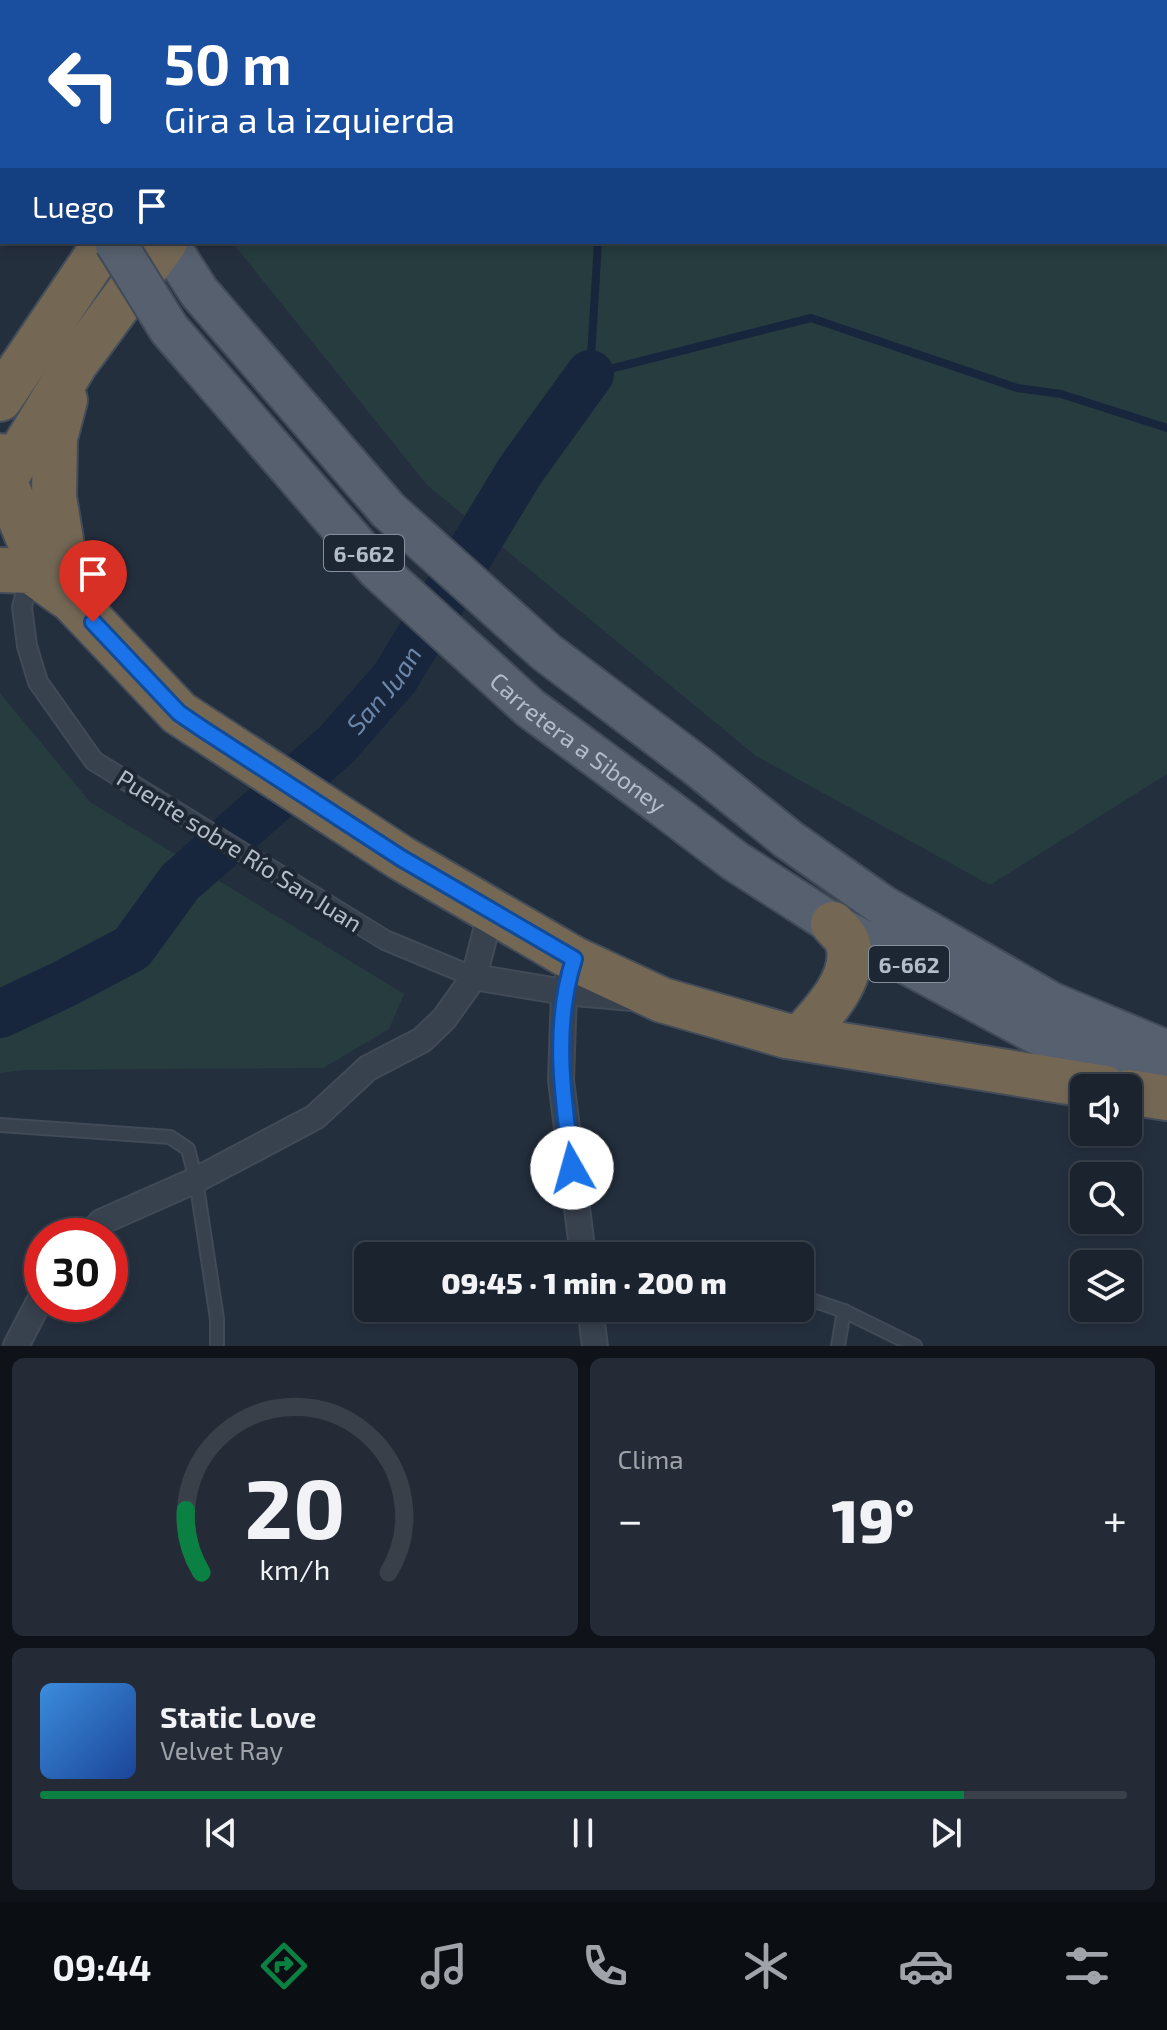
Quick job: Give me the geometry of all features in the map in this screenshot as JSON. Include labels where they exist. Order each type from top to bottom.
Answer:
[{"type":"highway","points":[[1,407],[105,244]]},
{"type":"highway","points":[[165,244],[75,364],[1,474],[29,540],[71,599],[179,713],[299,792],[491,911],[569,976],[787,1036],[1070,1082]]},
{"type":"highway","points":[[71,599],[54,497],[55,438],[75,364]]},
{"type":"highway","points":[[15,571],[71,599]]},
{"type":"highway","points":[[787,1036],[802,1036],[817,1020],[846,976],[849,960],[847,941],[833,924]]},
{"type":"highway","points":[[1142,1094],[1167,1098]]},
{"type":"main road","name":"Carretera a Siboney","points":[[116,244],[169,329],[377,569],[530,708],[735,861],[833,924],[1035,1033],[1167,1087]]},
{"type":"main road","name":"Carretera a Siboney","points":[[167,244],[199,292],[388,510],[546,652],[696,765],[789,840],[883,906],[1052,1003],[1167,1051]]},
{"type":"street","name":"Puente sobre Río San Juan","points":[[15,571],[27,646],[38,682],[94,761],[385,940],[474,977]]},
{"type":"street","points":[[110,1218],[196,1180],[315,1117],[368,1068],[422,1040],[444,1019],[474,977],[491,911]]},
{"type":"street","points":[[474,977],[569,976],[561,1080],[581,1242]]},
{"type":"street","points":[[16,1346],[28,1322]]},
{"type":"street","points":[[592,1322],[595,1346]]},
{"type":"lane","points":[[0,1125],[170,1137],[188,1149],[196,1180],[217,1319],[217,1346]]},
{"type":"lane","points":[[814,1301],[844,1311],[915,1346]]},
{"type":"lane","points":[[838,1346],[844,1311]]},
{"type":"green space","points":[[234,244],[1167,244],[1167,774],[990,885],[756,756],[427,485]]},
{"type":"green space","points":[[0,693],[90,802],[404,994],[389,1029],[323,1068],[23,1070],[0,1073]]},
{"type":"waterway","points":[[598,244],[590,374],[811,318],[1017,388],[1061,394],[1167,428]]},
{"type":"waterway","name":"San Juan","points":[[0,1014],[132,948],[180,882],[336,745],[395,678],[520,471],[590,374]]},
{"type":"route","points":[[93,622],[179,713],[401,858],[574,959],[564,992],[561,1080],[572,1168]]}]
